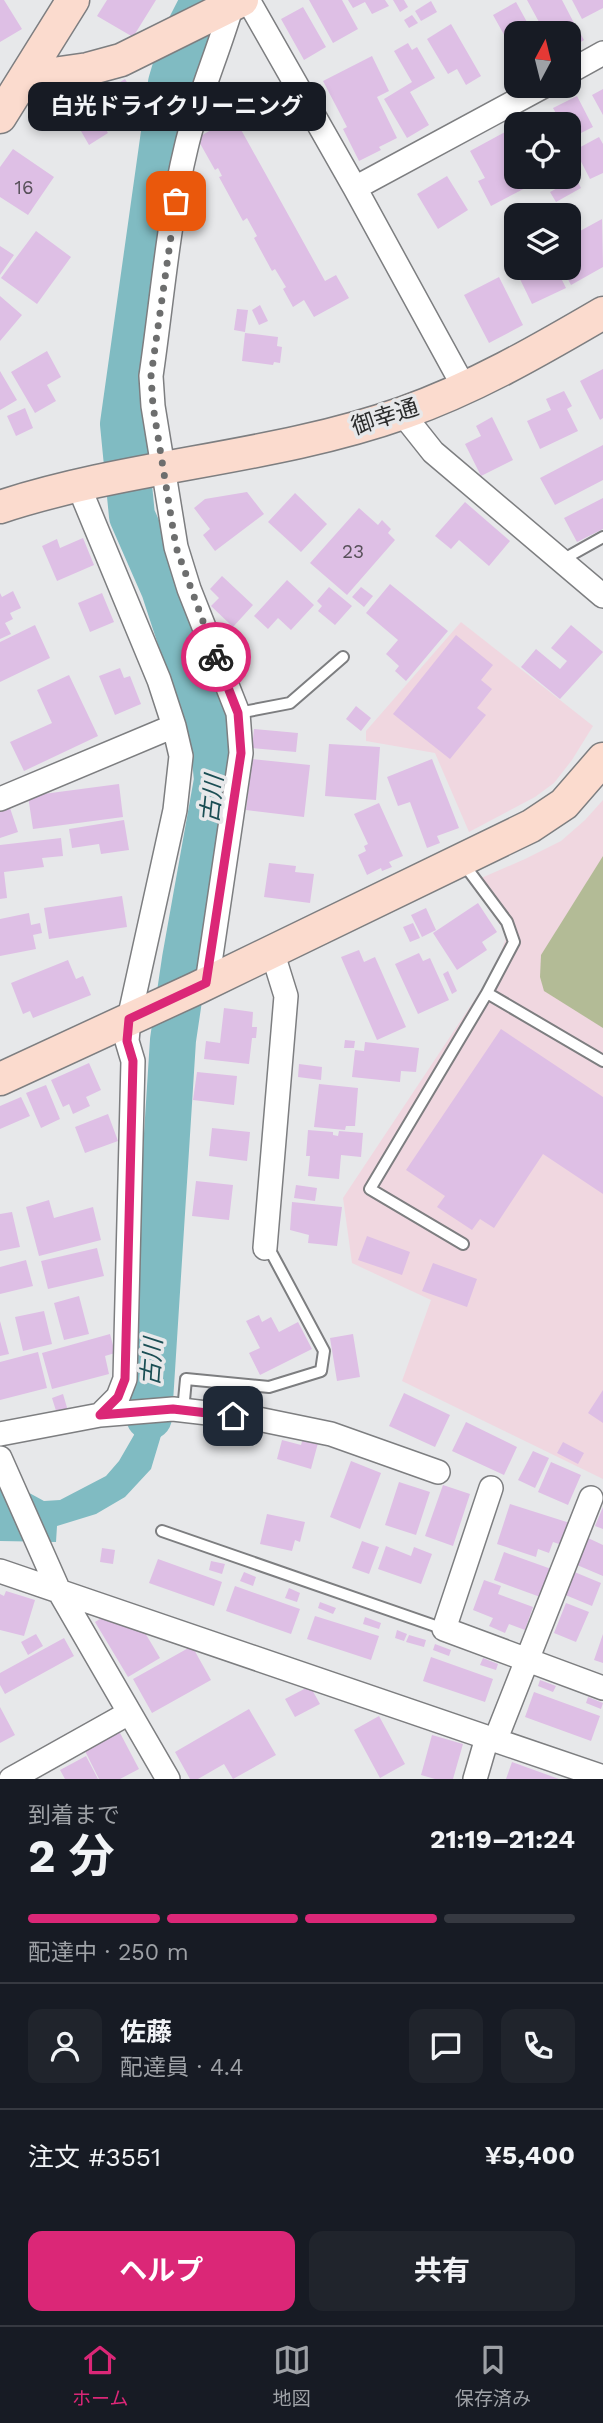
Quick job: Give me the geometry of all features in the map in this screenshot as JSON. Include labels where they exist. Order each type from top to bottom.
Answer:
[{"type":"street","points":[[25,78],[88,69],[121,61],[234,5]]},
{"type":"street","points":[[234,5],[355,188],[465,389]]},
{"type":"street","points":[[202,985],[241,753],[238,713],[189,589],[156,470],[151,376],[180,176],[195,115],[234,5]]},
{"type":"street","points":[[0,117],[25,78],[64,6]]},
{"type":"street","points":[[581,65],[603,53]]},
{"type":"street","points":[[355,188],[522,98]]},
{"type":"street","name":"御幸通","points":[[85,485],[323,436],[402,413],[465,389],[603,313]]},
{"type":"street","points":[[402,413],[433,452],[603,596]]},
{"type":"street","points":[[0,507],[30,497],[85,485],[154,667],[181,756],[175,810],[137,1015],[127,1041],[133,1061],[125,1379],[118,1397],[100,1415]]},
{"type":"street","points":[[0,799],[174,726]]},
{"type":"street","points":[[0,1079],[531,826],[564,804],[603,759]]},
{"type":"street","points":[[265,1248],[286,996],[272,951]]},
{"type":"street","points":[[0,1434],[100,1415],[178,1410],[258,1419],[331,1434],[438,1472]]},
{"type":"street","points":[[1,1462],[59,1591],[168,1779]]},
{"type":"street","points":[[491,1488],[444,1629],[603,1688]]},
{"type":"street","points":[[475,1779],[591,1498]]},
{"type":"street","points":[[0,1571],[603,1777]]},
{"type":"street","points":[[11,1779],[129,1713]]},
{"type":"lane","points":[[562,560],[603,537]]},
{"type":"lane","points":[[238,713],[290,703],[342,657]]},
{"type":"lane","points":[[462,861],[507,922],[514,942],[487,993],[370,1189],[463,1244]]},
{"type":"lane","points":[[487,993],[603,1061]]},
{"type":"lane","points":[[178,1410],[186,1379],[268,1387],[321,1371],[324,1351],[272,1254],[265,1248]]},
{"type":"lane","points":[[162,1531],[444,1629]]},
{"type":"shaded area","points":[[461,622],[593,726],[554,783],[535,797],[469,832],[435,753],[366,741],[366,731]]},
{"type":"shaded area","points":[[603,800],[603,1479],[402,1381],[431,1300],[352,1263],[343,1198],[495,969],[507,935],[472,882],[561,841]]},
{"type":"green space","points":[[603,856],[603,1028],[544,991],[540,977],[541,955]]},
{"type":"water","points":[[143,1353],[166,1355],[163,1429],[151,1469],[125,1497],[96,1514],[57,1526],[56,1542],[0,1541],[0,1477],[44,1501],[60,1500],[106,1476],[119,1461],[134,1435]]},
{"type":"building","points":[[0,0],[4,0],[22,29],[0,42]]},
{"type":"building","points":[[107,0],[156,0],[133,37],[97,16]]},
{"type":"building","points":[[309,0],[342,0],[358,29],[333,43]]},
{"type":"building","points":[[348,0],[385,0],[389,6],[372,14],[365,2],[353,8]]},
{"type":"building","points":[[393,0],[404,0],[408,7],[400,12]]},
{"type":"building","points":[[527,0],[562,0],[573,21],[538,21]]},
{"type":"building","points":[[572,0],[603,0],[603,8],[582,19]]},
{"type":"building","points":[[431,1],[437,12],[421,21],[415,11]]},
{"type":"building","points":[[516,2],[526,21],[504,21],[504,35],[493,15]]},
{"type":"building","points":[[303,7],[326,47],[304,60],[281,19]]},
{"type":"building","points":[[412,15],[418,23],[409,28],[404,20]]},
{"type":"building","points":[[451,24],[481,76],[466,85],[457,69],[448,74],[427,39]]},
{"type":"building","points":[[408,43],[412,50],[417,47],[435,78],[410,92],[429,125],[407,138],[384,99],[412,82],[394,51]]},
{"type":"building","points":[[372,56],[389,91],[377,97],[397,138],[359,161],[343,129],[347,127],[323,81]]},
{"type":"building","points":[[125,79],[136,97],[122,105],[112,87]]},
{"type":"building","points":[[603,89],[603,115],[592,95]]},
{"type":"building","points":[[101,94],[115,119],[103,125],[108,133],[89,145],[70,112]]},
{"type":"building","points":[[578,98],[593,127],[581,133],[581,112],[555,112],[553,108]]},
{"type":"building","points":[[234,117],[325,281],[336,275],[349,298],[314,317],[304,300],[293,307],[283,289],[286,287],[275,269],[272,271],[254,238],[257,236],[247,218],[243,221],[219,177],[222,176],[218,168],[215,170],[197,138]]},
{"type":"building","points":[[504,133],[504,189],[523,189],[491,206],[478,181],[485,178],[470,151]]},
{"type":"building","points":[[599,137],[603,144],[603,173],[590,179],[581,162],[581,147]]},
{"type":"building","points":[[13,149],[54,177],[28,215],[0,197],[0,167]]},
{"type":"building","points":[[447,176],[468,210],[438,229],[417,194]]},
{"type":"building","points":[[556,189],[579,189],[556,202],[550,192]]},
{"type":"building","points":[[602,219],[603,267],[581,279],[581,230]]},
{"type":"building","points":[[36,231],[71,257],[37,304],[1,278]]},
{"type":"building","points":[[0,246],[14,255],[0,275]]},
{"type":"building","points":[[499,277],[523,325],[489,343],[464,295]]},
{"type":"building","points":[[520,280],[562,280],[566,288],[532,304]]},
{"type":"building","points":[[0,296],[22,315],[0,341]]},
{"type":"building","points":[[260,305],[268,321],[259,325],[252,310]]},
{"type":"building","points":[[237,309],[248,310],[245,332],[234,330]]},
{"type":"building","points":[[245,333],[278,337],[277,346],[282,347],[280,363],[274,362],[273,365],[242,361]]},
{"type":"building","points":[[47,351],[61,377],[47,385],[56,401],[35,413],[11,372]]},
{"type":"building","points":[[603,369],[603,418],[600,420],[580,381]]},
{"type":"building","points":[[0,371],[17,400],[0,410]]},
{"type":"building","points":[[564,391],[572,406],[567,409],[578,431],[540,449],[527,421],[551,410],[546,399]]},
{"type":"building","points":[[25,408],[33,428],[16,436],[7,416]]},
{"type":"building","points":[[492,417],[513,460],[481,476],[465,444],[481,436],[476,426]]},
{"type":"building","points":[[603,445],[603,480],[555,505],[540,478]]},
{"type":"building","points":[[247,492],[264,514],[215,551],[203,535],[210,529],[194,508],[205,499]]},
{"type":"building","points":[[295,493],[327,524],[301,552],[268,522]]},
{"type":"building","points":[[603,498],[603,529],[577,542],[564,518]]},
{"type":"building","points":[[465,502],[510,541],[489,566],[459,540],[451,549],[435,536]]},
{"type":"building","points":[[359,508],[378,525],[382,520],[391,529],[388,533],[395,540],[347,595],[310,563]]},
{"type":"building","points":[[83,538],[94,565],[57,581],[42,546],[57,539],[60,548]]},
{"type":"building","points":[[222,576],[253,605],[233,627],[211,606],[219,598],[210,589]]},
{"type":"building","points":[[287,580],[314,605],[291,630],[278,618],[268,629],[254,616]]},
{"type":"building","points":[[390,584],[448,631],[406,681],[395,671],[399,666],[386,654],[398,640],[366,613]]},
{"type":"building","points":[[329,587],[352,606],[335,625],[318,611],[322,606],[317,601]]},
{"type":"building","points":[[361,587],[373,596],[364,607],[352,597]]},
{"type":"building","points":[[13,591],[21,608],[10,613],[13,619],[5,623],[11,634],[0,639],[0,593],[2,597]]},
{"type":"building","points":[[102,593],[114,622],[90,632],[78,603]]},
{"type":"building","points":[[35,625],[50,658],[0,682],[0,642]]},
{"type":"building","points":[[571,625],[603,652],[560,699],[521,667],[536,649],[560,669],[567,661],[551,648]]},
{"type":"building","points":[[456,635],[493,665],[481,680],[492,689],[477,708],[486,715],[450,759],[393,714]]},
{"type":"building","points":[[120,668],[124,678],[130,676],[141,704],[115,715],[99,676]]},
{"type":"building","points":[[69,675],[98,736],[24,771],[10,742],[52,723],[37,690]]},
{"type":"building","points":[[356,706],[371,718],[361,731],[346,719]]},
{"type":"building","points":[[254,729],[298,733],[296,752],[252,748]]},
{"type":"building","points":[[329,744],[380,747],[376,800],[325,796]]},
{"type":"building","points":[[252,759],[310,765],[304,817],[246,810]]},
{"type":"building","points":[[432,759],[459,828],[437,836],[440,843],[427,848],[410,802],[398,806],[387,777]]},
{"type":"building","points":[[119,784],[123,817],[33,829],[28,796]]},
{"type":"building","points":[[379,803],[403,856],[389,862],[392,867],[382,871],[381,868],[367,875],[358,855],[366,851],[364,846],[368,844],[354,814]]},
{"type":"building","points":[[9,805],[18,832],[0,838],[0,808]]},
{"type":"building","points":[[124,820],[129,850],[101,854],[99,844],[72,848],[69,829]]},
{"type":"building","points":[[61,838],[63,856],[42,858],[44,867],[4,872],[7,898],[0,899],[0,845]]},
{"type":"building","points":[[269,863],[296,866],[295,872],[314,874],[310,903],[264,897]]},
{"type":"building","points":[[122,896],[127,927],[49,939],[44,908]]},
{"type":"building","points":[[478,903],[497,932],[482,942],[487,950],[457,970],[433,933]]},
{"type":"building","points":[[426,908],[436,930],[422,937],[411,915]]},
{"type":"building","points":[[29,913],[31,925],[40,923],[42,933],[33,935],[36,949],[0,956],[0,919]]},
{"type":"building","points":[[413,923],[420,938],[410,942],[403,927]]},
{"type":"building","points":[[359,950],[364,962],[375,957],[406,1027],[377,1040],[341,957]]},
{"type":"building","points":[[419,953],[423,961],[430,958],[449,1000],[418,1014],[395,964]]},
{"type":"building","points":[[68,960],[76,979],[83,976],[91,995],[33,1018],[30,1011],[23,1014],[11,983]]},
{"type":"building","points":[[448,971],[457,991],[452,994],[443,974]]},
{"type":"building","points":[[224,1008],[253,1012],[252,1027],[257,1027],[256,1038],[252,1038],[249,1064],[204,1059],[206,1041],[220,1043]]},
{"type":"building","points":[[501,1029],[603,1097],[603,1194],[543,1154],[494,1228],[480,1219],[472,1230],[437,1207],[445,1196],[406,1170]]},
{"type":"building","points":[[345,1040],[355,1041],[354,1048],[344,1048]]},
{"type":"building","points":[[365,1042],[419,1048],[416,1072],[401,1071],[400,1082],[352,1077],[355,1050],[364,1051]]},
{"type":"building","points":[[89,1063],[101,1090],[86,1097],[90,1106],[73,1114],[69,1104],[63,1107],[51,1080]]},
{"type":"building","points":[[299,1064],[322,1067],[321,1080],[298,1077]]},
{"type":"building","points":[[197,1072],[237,1076],[234,1105],[193,1100]]},
{"type":"building","points":[[319,1084],[358,1088],[355,1126],[346,1126],[345,1130],[314,1127]]},
{"type":"building","points":[[46,1085],[60,1119],[41,1128],[26,1093]]},
{"type":"building","points":[[21,1097],[30,1116],[0,1129],[0,1106]]},
{"type":"building","points":[[108,1114],[118,1141],[85,1153],[75,1127]]},
{"type":"building","points":[[212,1128],[250,1132],[247,1161],[209,1156]]},
{"type":"building","points":[[308,1130],[333,1132],[333,1135],[338,1136],[339,1131],[363,1133],[361,1157],[341,1155],[339,1179],[308,1176]]},
{"type":"building","points":[[196,1181],[233,1185],[229,1220],[192,1216]]},
{"type":"building","points":[[296,1185],[317,1188],[315,1201],[294,1198]]},
{"type":"building","points":[[49,1200],[54,1218],[93,1207],[101,1240],[39,1256],[26,1207]]},
{"type":"building","points":[[292,1202],[342,1207],[337,1246],[308,1243],[309,1235],[290,1230]]},
{"type":"building","points":[[12,1212],[20,1247],[0,1251],[0,1214]]},
{"type":"building","points":[[367,1236],[410,1252],[402,1275],[358,1260]]},
{"type":"building","points":[[97,1248],[104,1276],[48,1289],[41,1261]]},
{"type":"building","points":[[26,1260],[33,1286],[0,1294],[0,1267]]},
{"type":"building","points":[[433,1263],[477,1279],[467,1307],[422,1291]]},
{"type":"building","points":[[79,1296],[89,1334],[64,1340],[54,1303]]},
{"type":"building","points":[[44,1311],[52,1344],[23,1351],[15,1317]]},
{"type":"building","points":[[259,1315],[262,1322],[271,1317],[279,1332],[298,1322],[312,1349],[260,1375],[249,1353],[260,1348],[246,1321]]},
{"type":"building","points":[[0,1321],[9,1354],[0,1356]]},
{"type":"building","points":[[110,1334],[115,1353],[105,1356],[109,1374],[52,1389],[42,1353]]},
{"type":"building","points":[[353,1334],[360,1377],[337,1381],[330,1338]]},
{"type":"building","points":[[38,1352],[47,1388],[0,1400],[0,1362]]},
{"type":"building","points":[[603,1390],[603,1423],[588,1413]]},
{"type":"building","points":[[404,1393],[450,1415],[435,1447],[389,1426]]},
{"type":"building","points":[[63,1394],[68,1411],[57,1414],[52,1398]]},
{"type":"building","points":[[466,1422],[517,1447],[504,1475],[452,1451]]},
{"type":"building","points":[[303,1438],[318,1443],[311,1469],[277,1459],[282,1440],[301,1445]]},
{"type":"building","points":[[563,1442],[584,1453],[578,1464],[557,1453]]},
{"type":"building","points":[[533,1451],[549,1458],[535,1488],[518,1480]]},
{"type":"building","points":[[351,1461],[381,1473],[360,1529],[330,1517]]},
{"type":"building","points":[[551,1462],[581,1475],[568,1505],[538,1492]]},
{"type":"building","points":[[399,1482],[430,1492],[416,1535],[385,1525]]},
{"type":"building","points":[[443,1485],[470,1494],[453,1546],[425,1536]]},
{"type":"building","points":[[510,1504],[573,1524],[565,1546],[553,1542],[549,1553],[538,1549],[536,1557],[497,1544]]},
{"type":"building","points":[[603,1507],[603,1529],[595,1526]]},
{"type":"building","points":[[267,1514],[305,1522],[300,1542],[295,1540],[292,1551],[260,1544]]},
{"type":"building","points":[[588,1538],[603,1545],[603,1576],[577,1565]]},
{"type":"building","points":[[362,1541],[379,1547],[369,1574],[352,1568]]},
{"type":"building","points":[[386,1546],[411,1556],[414,1547],[432,1554],[421,1584],[378,1569]]},
{"type":"building","points":[[102,1548],[115,1550],[113,1564],[100,1562]]},
{"type":"building","points":[[504,1552],[554,1570],[543,1598],[494,1580]]},
{"type":"building","points":[[158,1559],[222,1582],[214,1606],[149,1583]]},
{"type":"building","points":[[211,1561],[225,1564],[222,1574],[209,1570]]},
{"type":"building","points":[[572,1571],[601,1583],[592,1606],[563,1594]]},
{"type":"building","points":[[244,1572],[256,1577],[253,1586],[240,1581]]},
{"type":"building","points":[[484,1580],[501,1586],[498,1594],[533,1607],[525,1630],[509,1624],[505,1633],[489,1626],[493,1618],[473,1610]]},
{"type":"building","points":[[235,1586],[300,1609],[291,1634],[226,1611]]},
{"type":"building","points":[[289,1588],[300,1593],[297,1602],[285,1598]]},
{"type":"building","points":[[6,1591],[35,1600],[24,1636],[0,1630],[0,1594],[4,1596]]},
{"type":"building","points":[[320,1602],[336,1608],[333,1614],[318,1608]]},
{"type":"building","points":[[566,1603],[589,1612],[576,1642],[554,1633]]},
{"type":"building","points":[[108,1614],[141,1626],[160,1658],[128,1677],[95,1622]]},
{"type":"building","points":[[315,1616],[379,1636],[371,1660],[307,1639]]},
{"type":"building","points":[[365,1617],[381,1623],[379,1629],[363,1624]]},
{"type":"building","points":[[397,1630],[407,1634],[404,1641],[395,1638]]},
{"type":"building","points":[[36,1634],[43,1646],[28,1655],[21,1642]]},
{"type":"building","points":[[603,1634],[603,1663],[594,1660]]},
{"type":"building","points":[[409,1635],[426,1640],[424,1647],[406,1642]]},
{"type":"building","points":[[64,1638],[74,1656],[5,1694],[0,1685],[0,1673]]},
{"type":"building","points":[[435,1644],[451,1650],[449,1656],[433,1650]]},
{"type":"building","points":[[192,1646],[211,1680],[152,1713],[133,1679]]},
{"type":"building","points":[[431,1657],[493,1679],[485,1702],[423,1681]]},
{"type":"building","points":[[483,1658],[498,1664],[496,1670],[480,1665]]},
{"type":"building","points":[[540,1680],[556,1686],[553,1692],[538,1686]]},
{"type":"building","points":[[310,1686],[320,1704],[295,1717],[285,1699]]},
{"type":"building","points":[[534,1692],[600,1716],[591,1741],[525,1717]]},
{"type":"building","points":[[588,1697],[603,1703],[601,1709],[586,1703]]},
{"type":"building","points":[[0,1707],[15,1735],[0,1743]]},
{"type":"building","points":[[249,1709],[276,1755],[233,1779],[224,1764],[198,1779],[190,1779],[175,1752]]},
{"type":"building","points":[[379,1716],[405,1764],[380,1778],[354,1730]]},
{"type":"building","points":[[119,1731],[139,1769],[120,1779],[99,1779],[84,1749]]},
{"type":"building","points":[[432,1735],[463,1744],[453,1779],[435,1779],[421,1775]]},
{"type":"building","points":[[86,1756],[98,1779],[65,1779],[60,1770]]},
{"type":"building","points":[[512,1762],[559,1779],[506,1779]]},
{"type":"waterway","name":"古川","points":[[149,1417],[173,1040],[217,780],[214,748],[201,702],[164,589],[132,516],[123,424],[171,83],[184,39],[204,0]]},
{"type":"way so far","points":[[176,201],[151,376],[153,406],[176,547],[189,589],[216,657]]},
{"type":"place","name":"白光ドライクリーニング","points":[[176,201]]},
{"type":"route","points":[[216,657],[238,713],[241,753],[233,817],[206,983],[129,1019],[127,1041],[133,1061],[125,1379],[118,1397],[100,1415],[173,1409],[233,1416]]}]
